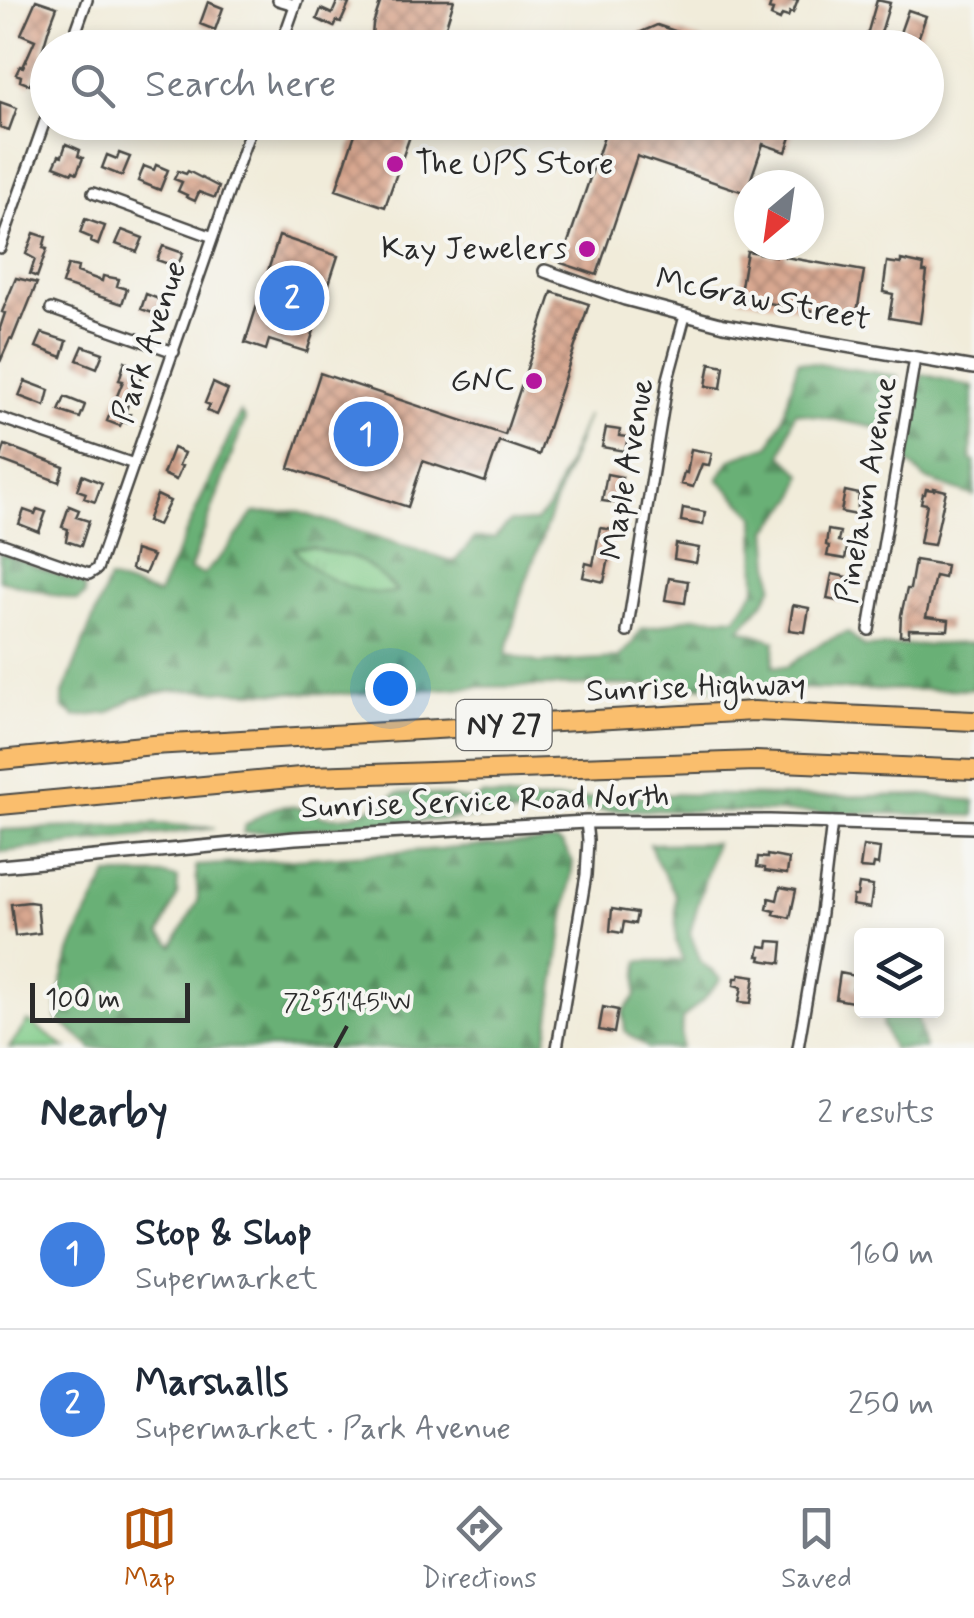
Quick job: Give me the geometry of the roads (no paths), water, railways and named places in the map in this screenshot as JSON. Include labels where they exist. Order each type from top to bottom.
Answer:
[{"type":"highway","name":"Sunrise Highway","points":[[0,760],[153,745],[754,710],[974,721]]},
{"type":"highway","name":"NY 27","points":[[0,805],[311,776],[756,761],[974,770]]},
{"type":"street","points":[[76,30],[87,0]]},
{"type":"street","points":[[278,0],[296,3],[286,30]]},
{"type":"street","points":[[0,248],[38,140]]},
{"type":"street","name":"Park Avenue","points":[[0,543],[90,574],[97,569],[247,140]]},
{"type":"street","points":[[93,193],[214,237]]},
{"type":"street","name":"McGraw Street","points":[[545,271],[625,299],[742,329],[974,368]]},
{"type":"street","points":[[51,309],[174,352]]},
{"type":"street","name":"Maple Avenue","points":[[626,632],[668,379],[685,316]]},
{"type":"street","name":"Pinelawn Avenue","points":[[869,630],[915,358]]},
{"type":"street","points":[[0,418],[134,464]]},
{"type":"street","points":[[557,1048],[586,875],[586,822]]},
{"type":"street","name":"Sunrise Service Road North","points":[[0,866],[295,838],[586,822],[832,822],[974,827]]},
{"type":"street","points":[[798,1048],[832,822]]},
{"type":"place","name":"The UPS Store","points":[[395,164]]},
{"type":"place","name":"Kay Jewelers","points":[[587,249]]},
{"type":"place","name":"Marshalls","points":[[292,298]]},
{"type":"place","name":"GNC","points":[[534,381]]},
{"type":"place","name":"Stop & Shop","points":[[366,434]]}]
